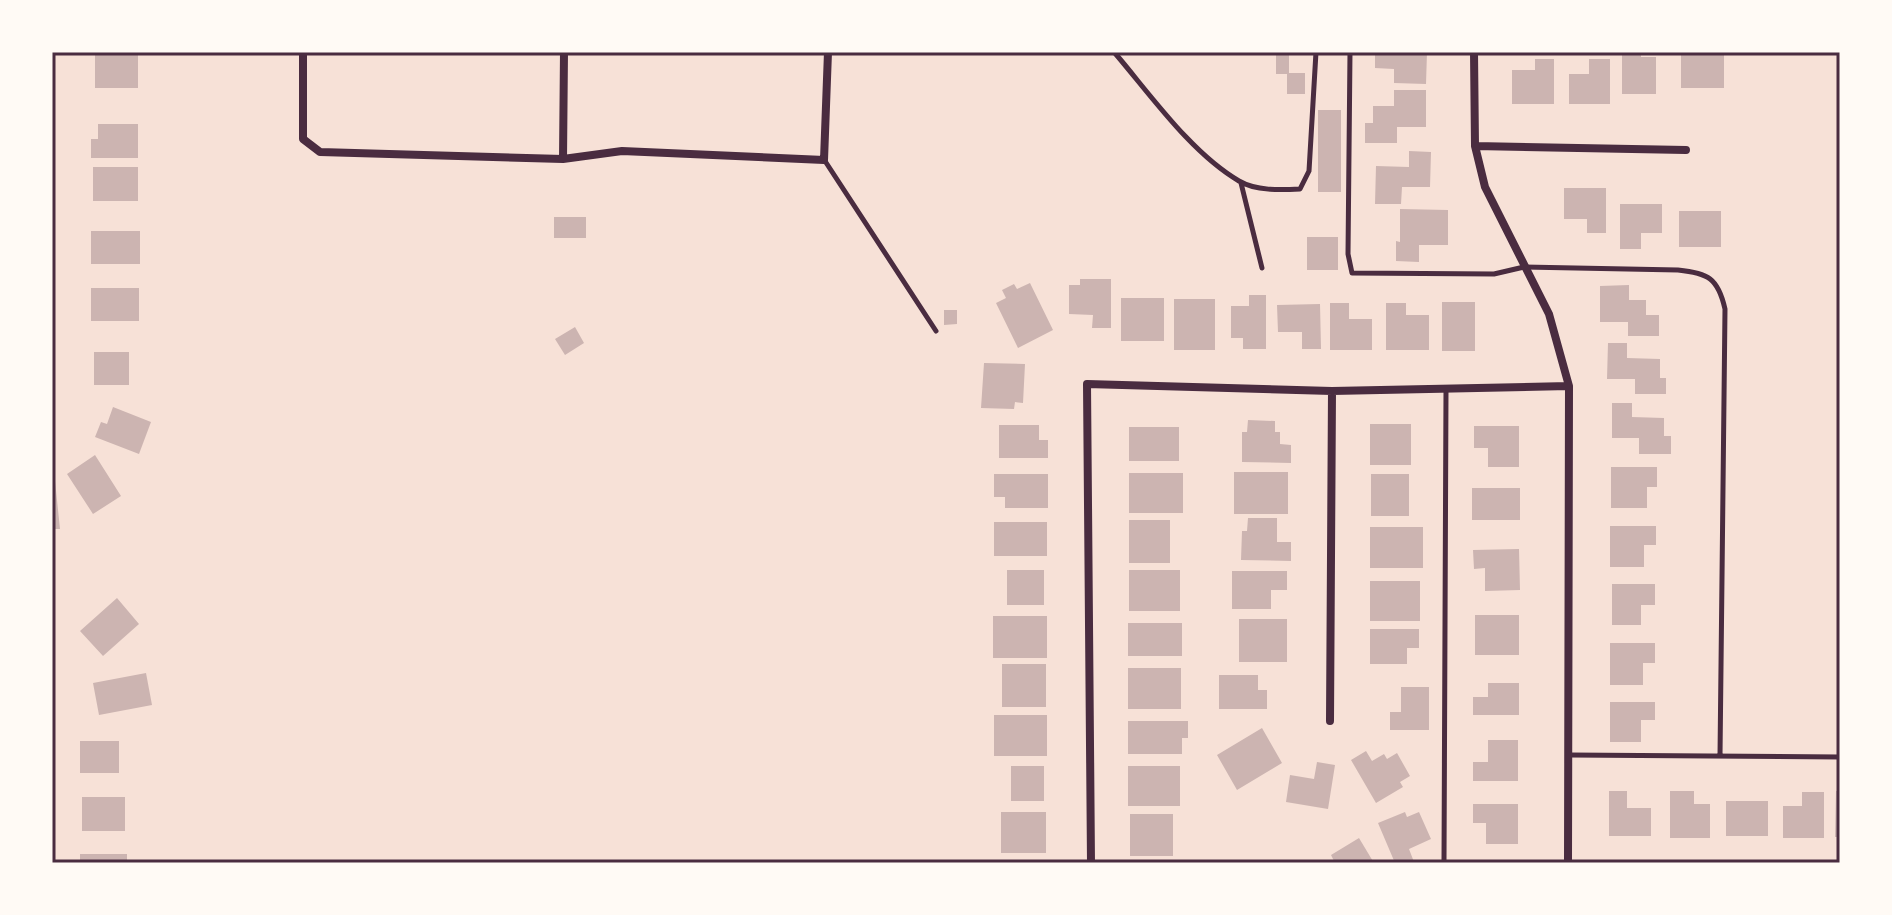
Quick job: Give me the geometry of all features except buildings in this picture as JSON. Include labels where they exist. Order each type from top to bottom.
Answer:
[{"type":"street","points":[[303,52],[303,139],[320,152],[563,159],[622,151],[824,160],[828,52]]},
{"type":"street","points":[[563,159],[564,52]]},
{"type":"street","points":[[1474,52],[1475,146],[1485,187],[1549,314],[1569,386],[1568,863]]},
{"type":"street","points":[[1475,146],[1686,150]]},
{"type":"street","points":[[1091,863],[1087,384],[1332,391],[1569,386]]},
{"type":"street","points":[[1330,721],[1332,391]]},
{"type":"lane","points":[[1114,52],[1189,138],[1240,182],[1263,189],[1300,189],[1309,171],[1316,52]]},
{"type":"lane","points":[[1350,52],[1348,254],[1352,273],[1494,274],[1524,267],[1678,270],[1701,273],[1713,279],[1722,295],[1725,309],[1720,756]]},
{"type":"lane","points":[[824,160],[936,331]]},
{"type":"lane","points":[[1240,182],[1262,268]]},
{"type":"lane","points":[[1444,863],[1446,390]]},
{"type":"lane","points":[[1570,755],[1840,757]]}]
